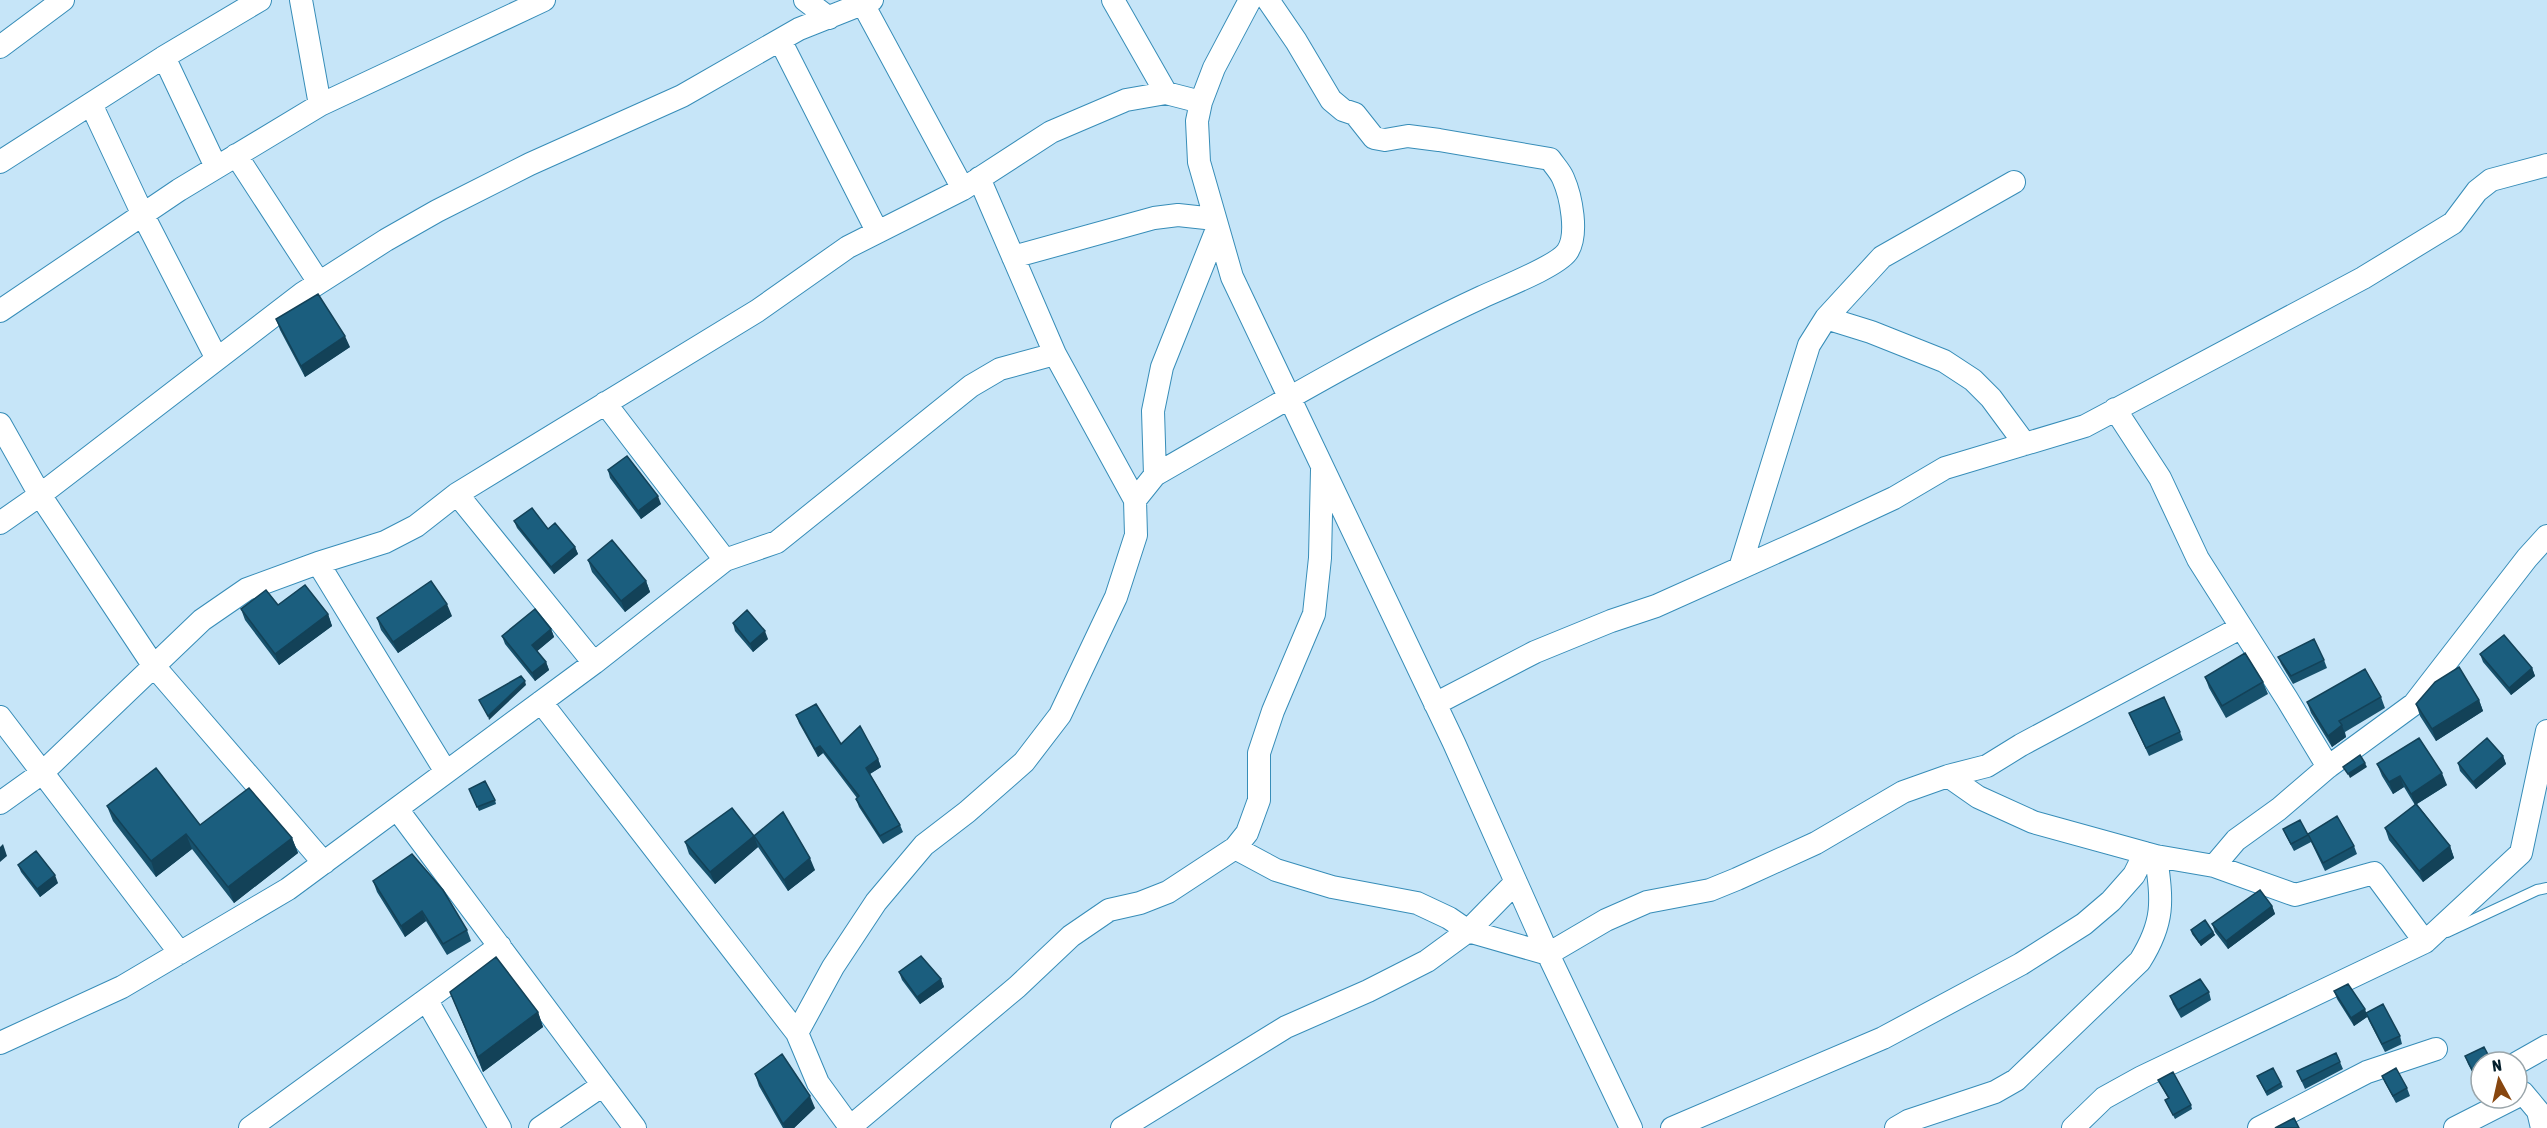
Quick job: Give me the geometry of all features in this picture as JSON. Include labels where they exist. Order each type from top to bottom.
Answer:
[{"type":"street","points":[[0,162],[164,57],[260,0]]},
{"type":"street","points":[[301,0],[320,105]]},
{"type":"street","points":[[0,311],[216,167],[320,105],[502,9],[544,0]]},
{"type":"street","points":[[805,0],[829,18]]},
{"type":"street","points":[[1113,0],[1166,93]]},
{"type":"street","points":[[1135,500],[1155,475],[1288,399],[1459,308],[1549,265],[1567,252],[1574,228],[1571,204],[1563,176],[1550,159],[1408,136],[1385,140],[1374,138],[1354,114],[1342,110],[1330,100],[1296,41],[1268,0]]},
{"type":"street","points":[[0,523],[40,495],[318,281],[437,211],[530,165],[682,96],[799,28],[867,2],[1013,257],[1054,354],[1135,500],[1136,535],[1116,597],[1060,716],[1024,762],[967,812],[924,845],[876,902],[833,967],[797,1033]]},
{"type":"street","points":[[0,46],[52,3]]},
{"type":"street","points":[[1242,5],[1214,68],[1201,102],[1197,121],[1199,162],[1232,277],[1288,399],[1436,704],[1548,954],[1631,1128]]},
{"type":"street","points":[[780,40],[877,231]]},
{"type":"street","points":[[164,57],[216,167]]},
{"type":"street","points":[[2,798],[42,772],[202,620],[247,590],[318,562],[385,542],[416,526],[457,494],[757,311],[848,247],[971,183],[1051,132],[1090,113],[1126,100],[1166,93],[1201,102]]},
{"type":"street","points":[[91,104],[143,215],[217,358]]},
{"type":"street","points":[[236,155],[318,281]]},
{"type":"street","points":[[1436,704],[1535,652],[1611,621],[1656,606],[1894,498],[1945,468],[2085,426],[2363,278],[2452,223],[2477,191],[2491,180],[2547,165]]},
{"type":"street","points":[[1740,568],[1809,345],[1826,318],[1882,257],[2014,182]]},
{"type":"street","points":[[1013,257],[1154,218],[1178,214],[1216,224]]},
{"type":"street","points":[[1155,475],[1153,411],[1162,367],[1216,224]]},
{"type":"street","points":[[1826,318],[1871,332],[1944,361],[1973,380],[1991,398],[2025,444]]},
{"type":"street","points":[[0,1042],[122,987],[288,889],[594,663],[725,560],[777,542],[971,386],[1000,369],[1054,354]]},
{"type":"street","points":[[605,403],[725,560]]},
{"type":"street","points":[[2115,409],[2160,478],[2198,559],[2328,767]]},
{"type":"street","points":[[0,424],[40,495],[153,665],[324,863]]},
{"type":"street","points":[[541,702],[797,1033],[818,1083],[850,1127],[1017,987],[1071,936],[1109,910],[1140,903],[1168,892],[1235,848],[1247,833],[1259,800],[1258,753],[1272,711],[1314,614],[1320,558],[1322,467]]},
{"type":"street","points":[[457,494],[594,663]]},
{"type":"street","points":[[2214,866],[2236,840],[2279,809],[2328,767],[2414,704],[2527,558],[2547,536]]},
{"type":"street","points":[[318,562],[446,772]]},
{"type":"street","points":[[1235,848],[1276,870],[1332,887],[1417,903],[1449,918],[1468,931],[1548,954],[1606,920],[1647,902],[1710,890],[1816,843],[1903,792],[1947,776],[1987,766],[2021,745],[2240,628]]},
{"type":"street","points":[[0,717],[180,953]]},
{"type":"street","points":[[2073,1128],[2104,1098],[2142,1077],[2425,942],[2521,853],[2547,731]]},
{"type":"street","points":[[1947,776],[1978,797],[2033,822],[2150,855],[2214,866],[2295,895],[2374,873],[2425,942]]},
{"type":"street","points":[[397,809],[635,1128]]},
{"type":"street","points":[[1671,1128],[1883,1038],[2021,964],[2084,924],[2111,901],[2150,855]]},
{"type":"street","points":[[1896,1128],[1908,1121],[1995,1092],[2016,1080],[2140,961],[2153,940],[2162,901],[2150,855]]},
{"type":"street","points":[[1122,1128],[1286,1027],[1368,991],[1427,961],[1468,931],[1516,882]]},
{"type":"street","points":[[250,1128],[500,946]]},
{"type":"street","points":[[427,1001],[500,1128]]},
{"type":"street","points":[[2529,1056],[2547,1046]]},
{"type":"street","points":[[2259,1128],[2367,1072],[2436,1049]]},
{"type":"street","points":[[540,1128],[603,1085]]},
{"type":"street","points":[[2529,1102],[2538,1111],[2542,1128]]},
{"type":"street","points":[[2455,1128],[2486,1110]]},
{"type":"lane","points":[[2425,942],[2537,890],[2547,888]]},
{"type":"building","points":[[318,294],[345,336],[301,366],[276,319]]},
{"type":"building","points":[[627,456],[658,496],[638,511],[608,470]]},
{"type":"building","points":[[532,508],[548,529],[555,523],[575,547],[551,567],[514,521]]},
{"type":"building","points":[[612,540],[646,581],[621,601],[588,560]]},
{"type":"building","points":[[431,581],[447,604],[393,642],[377,618]]},
{"type":"building","points":[[305,585],[328,614],[275,654],[241,609],[266,590],[278,605]]},
{"type":"building","points":[[535,609],[551,629],[532,645],[546,662],[532,673],[502,636]]},
{"type":"building","points":[[747,610],[765,631],[750,644],[733,623]]},
{"type":"building","points":[[2504,635],[2532,668],[2509,688],[2480,654]]},
{"type":"building","points":[[2314,639],[2324,660],[2291,676],[2278,657]]},
{"type":"building","points":[[2245,653],[2263,682],[2222,706],[2205,677]]},
{"type":"building","points":[[2459,667],[2479,700],[2432,729],[2416,704],[2435,682]]},
{"type":"building","points":[[2365,669],[2381,697],[2339,721],[2342,725],[2328,736],[2307,702]]},
{"type":"building","points":[[521,676],[525,681],[488,716],[479,700]]},
{"type":"building","points":[[2164,697],[2180,732],[2146,748],[2129,713]]},
{"type":"building","points":[[816,704],[841,744],[860,726],[878,759],[866,768],[900,825],[880,836],[856,799],[859,796],[820,746],[815,749],[796,715]]},
{"type":"building","points":[[2419,738],[2442,773],[2411,794],[2400,776],[2389,782],[2377,764]]},
{"type":"building","points":[[2487,738],[2503,756],[2473,782],[2458,763]]},
{"type":"building","points":[[2360,755],[2365,763],[2348,774],[2343,767]]},
{"type":"building","points":[[156,768],[200,825],[249,788],[292,838],[228,887],[186,834],[151,861],[107,806]]},
{"type":"building","points":[[485,781],[495,800],[477,807],[469,789]]},
{"type":"building","points":[[2416,804],[2450,846],[2419,871],[2385,828]]},
{"type":"building","points":[[732,808],[754,836],[710,872],[685,842]]},
{"type":"building","points":[[783,812],[810,858],[784,880],[754,836]]},
{"type":"building","points":[[2337,816],[2354,846],[2323,863],[2308,834]]},
{"type":"building","points":[[2300,820],[2308,835],[2291,844],[2283,829]]},
{"type":"building","points":[[36,851],[55,875],[37,889],[18,865]]},
{"type":"building","points":[[412,854],[443,890],[467,930],[443,944],[422,911],[401,926],[373,881]]},
{"type":"building","points":[[2260,890],[2272,906],[2226,941],[2212,924]]},
{"type":"building","points":[[2205,920],[2213,932],[2199,942],[2191,930]]},
{"type":"building","points":[[921,956],[941,979],[917,997],[899,972]]},
{"type":"building","points":[[496,957],[538,1012],[478,1057],[450,992]]},
{"type":"building","points":[[2200,979],[2209,992],[2178,1010],[2170,996]]},
{"type":"building","points":[[2348,984],[2365,1009],[2351,1018],[2334,991]]},
{"type":"building","points":[[2383,1004],[2400,1036],[2382,1044],[2366,1013]]},
{"type":"building","points":[[2336,1053],[2340,1062],[2302,1081],[2297,1071]]},
{"type":"building","points":[[782,1054],[810,1096],[783,1124],[755,1074]]},
{"type":"building","points":[[2273,1068],[2281,1083],[2266,1092],[2257,1076]]},
{"type":"building","points":[[2396,1068],[2407,1088],[2393,1096],[2382,1076]]},
{"type":"building","points":[[2173,1072],[2191,1105],[2173,1115],[2165,1100],[2169,1098],[2158,1080]]},
{"type":"building","points":[[2294,1118],[2299,1128],[2275,1128]]}]
